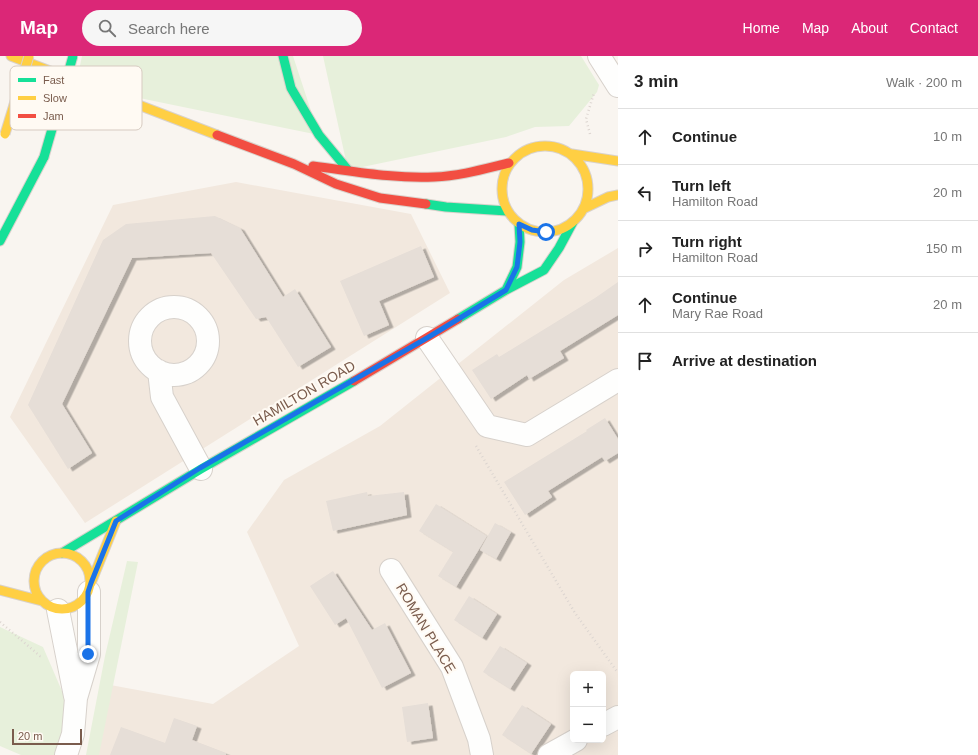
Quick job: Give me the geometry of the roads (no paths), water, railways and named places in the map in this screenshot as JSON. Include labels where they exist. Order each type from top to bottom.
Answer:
[{"type":"main road","points":[[11,56],[37,66]]},
{"type":"main road","points":[[26,66],[29,56]]},
{"type":"main road","points":[[70,66],[73,56]]},
{"type":"main road","points":[[283,56],[290,88],[319,135],[348,170]]},
{"type":"main road","points":[[142,106],[294,164],[336,184],[380,198],[446,207],[507,211]]},
{"type":"main road","points":[[4,138],[10,118]]},
{"type":"main road","points":[[0,241],[44,157],[52,130]]},
{"type":"main road","points":[[572,154],[582,166],[587,180],[588,195],[583,209],[573,222],[560,229],[546,232],[532,230],[519,224],[507,211],[502,199],[501,187],[503,174],[509,163],[519,153],[532,147],[546,145],[560,148],[572,154],[618,161]]},
{"type":"main road","points":[[294,164],[382,175],[433,177],[470,172],[509,163]]},
{"type":"main road","points":[[583,209],[618,195]]},
{"type":"main road","name":"HAMILTON ROAD","points":[[62,553],[200,468],[427,338],[506,290],[544,270],[559,248],[573,222]]},
{"type":"main road","points":[[506,290],[517,267],[520,242],[519,224]]},
{"type":"main road","points":[[0,590],[50,605],[70,608],[78,605],[84,599],[90,588],[116,521]]},
{"type":"main road","points":[[50,605],[37,593],[34,584],[38,566],[44,559],[53,554],[71,554],[80,559],[90,574],[90,588]]},
{"type":"street","points":[[601,60],[618,86]]},
{"type":"street","points":[[427,338],[487,426],[527,435],[618,380]]},
{"type":"street","points":[[159,371],[162,396],[200,468]]},
{"type":"street","name":"ROMAN PLACE","points":[[391,570],[452,667],[479,739],[482,755]]},
{"type":"street","points":[[66,755],[73,734],[76,698],[88,654],[90,588]]},
{"type":"street","points":[[50,605],[76,698]]},
{"type":"street","points":[[606,723],[618,717]]},
{"type":"street","points":[[549,755],[571,743]]}]
